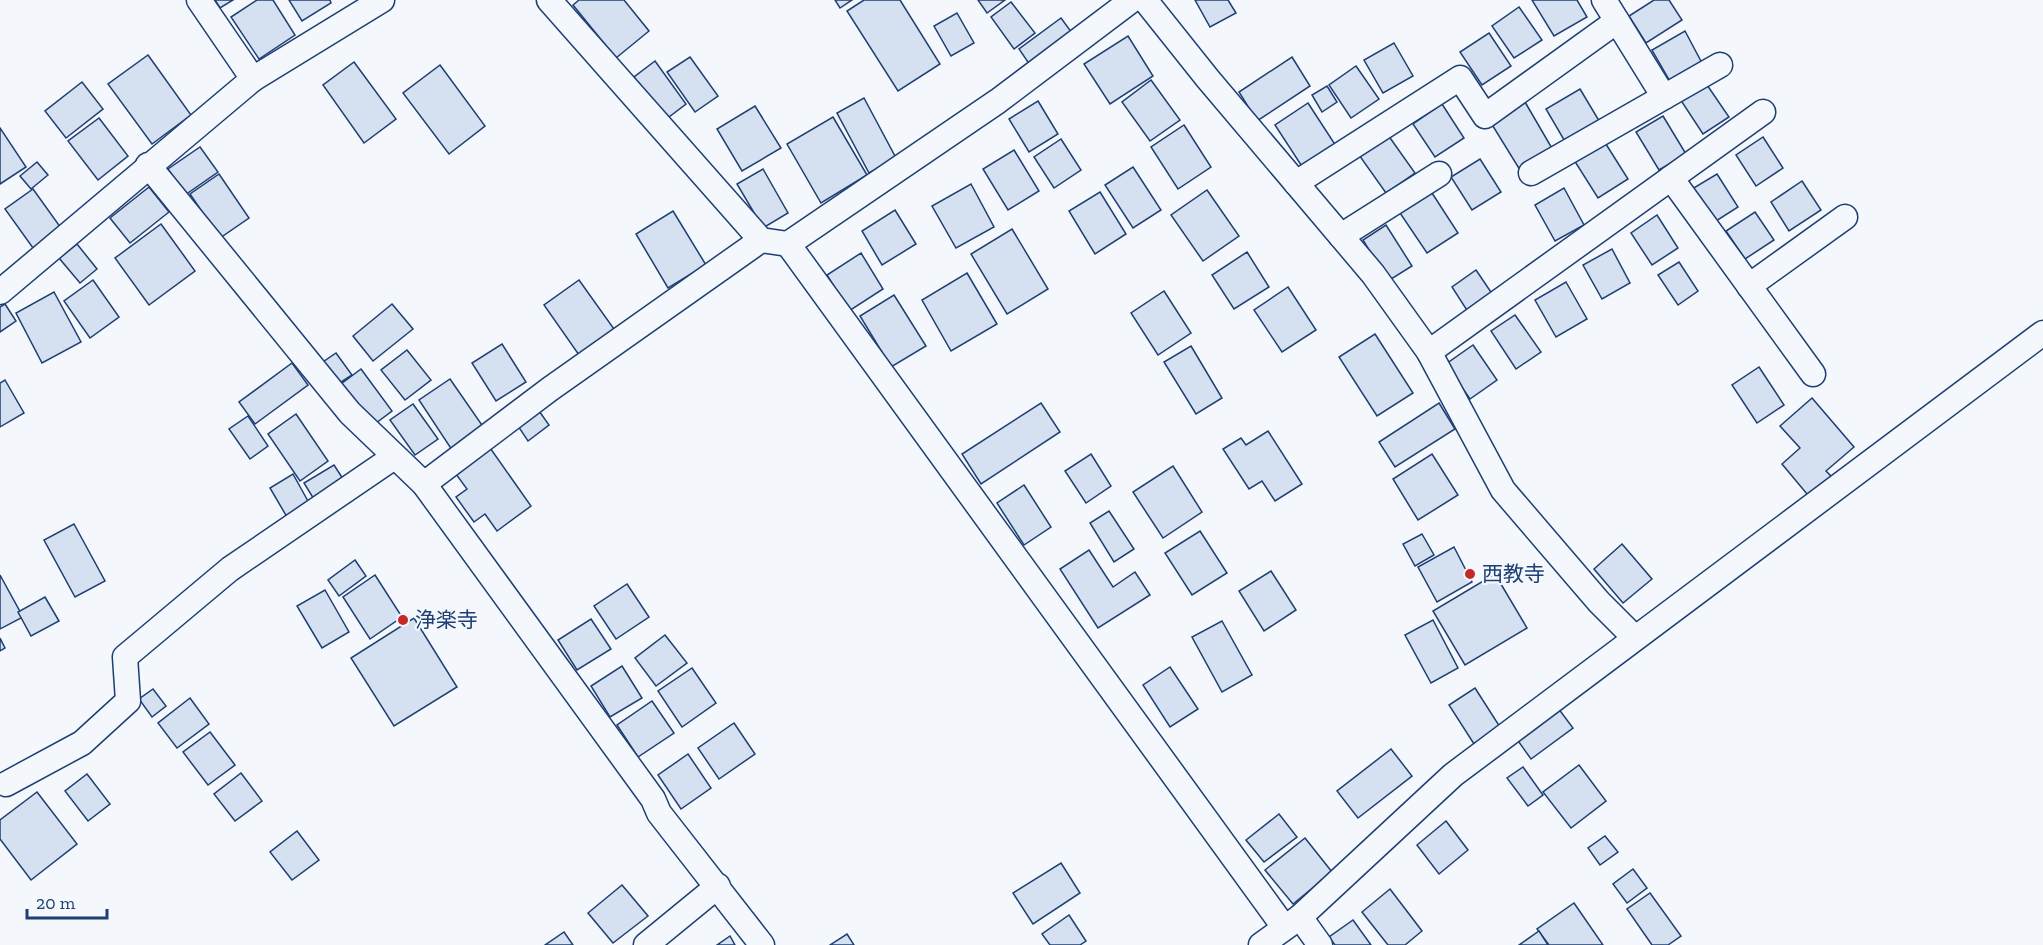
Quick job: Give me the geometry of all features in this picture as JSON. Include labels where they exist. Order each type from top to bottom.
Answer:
[{"type":"street","points":[[199,0],[253,79]]},
{"type":"street","points":[[549,0],[761,240],[788,244],[998,101],[1132,0]]},
{"type":"street","points":[[1145,0],[1373,273],[1429,352],[1503,490],[1635,638]]},
{"type":"street","points":[[1604,0],[1664,97]]},
{"type":"street","points":[[0,292],[148,165],[253,79],[369,4]]},
{"type":"street","points":[[1296,183],[1460,78],[1485,116],[1617,21]]},
{"type":"street","points":[[1531,173],[1720,65]]},
{"type":"street","points":[[1429,352],[1763,112]]},
{"type":"street","points":[[148,165],[350,413],[424,484],[653,799],[660,813],[762,945]]},
{"type":"street","points":[[1341,236],[1439,174]]},
{"type":"street","points":[[1671,178],[1813,374]]},
{"type":"street","points":[[1749,286],[1845,217]]},
{"type":"street","points":[[424,484],[550,389],[761,240]]},
{"type":"street","points":[[788,244],[1292,922],[1320,945]]},
{"type":"street","points":[[1261,945],[1292,922],[1453,775],[2043,333]]},
{"type":"street","points":[[6,784],[82,743],[128,701],[125,657],[230,569],[394,456]]},
{"type":"street","points":[[646,945],[718,886]]},
{"type":"building","points":[[215,0],[233,0],[220,8]]},
{"type":"building","points":[[257,0],[273,0],[295,35],[259,59],[231,17]]},
{"type":"building","points":[[289,0],[330,0],[331,3],[302,21]]},
{"type":"building","points":[[579,0],[624,0],[649,31],[616,58],[573,5]]},
{"type":"building","points":[[835,0],[852,0],[840,8]]},
{"type":"building","points":[[864,0],[900,0],[940,64],[898,91],[847,11]]},
{"type":"building","points":[[978,0],[1005,0],[987,13]]},
{"type":"building","points":[[1195,0],[1228,0],[1236,13],[1210,27]]},
{"type":"building","points":[[1532,0],[1577,0],[1587,17],[1554,36]]},
{"type":"building","points":[[1654,0],[1669,0],[1682,20],[1646,43],[1629,16]]},
{"type":"building","points":[[1011,2],[1035,33],[1014,49],[991,17]]},
{"type":"building","points":[[1519,7],[1542,40],[1514,58],[1492,26]]},
{"type":"building","points":[[957,13],[974,43],[951,56],[934,26]]},
{"type":"building","points":[[1061,18],[1075,37],[1032,68],[1019,49]]},
{"type":"building","points":[[1685,31],[1703,65],[1671,83],[1652,50]]},
{"type":"building","points":[[1489,33],[1511,66],[1482,85],[1460,52]]},
{"type":"building","points":[[1128,36],[1153,76],[1110,104],[1084,64]]},
{"type":"building","points":[[1394,43],[1413,76],[1383,93],[1364,60]]},
{"type":"building","points":[[148,55],[191,115],[152,144],[108,84]]},
{"type":"building","points":[[690,57],[718,96],[695,112],[667,72]]},
{"type":"building","points":[[1292,57],[1310,86],[1257,121],[1239,92]]},
{"type":"building","points":[[655,61],[686,104],[665,120],[634,77]]},
{"type":"building","points":[[354,62],[396,119],[364,143],[323,85]]},
{"type":"building","points":[[440,65],[485,126],[449,154],[403,93]]},
{"type":"building","points":[[1356,66],[1379,99],[1351,118],[1329,85]]},
{"type":"building","points":[[1151,80],[1180,120],[1150,141],[1122,102]]},
{"type":"building","points":[[82,82],[103,109],[66,138],[45,111]]},
{"type":"building","points":[[1705,82],[1729,117],[1703,134],[1680,99]]},
{"type":"building","points":[[1327,86],[1337,102],[1322,112],[1312,95]]},
{"type":"building","points":[[1580,89],[1601,124],[1567,145],[1546,109]]},
{"type":"building","points":[[864,98],[896,158],[869,173],[837,113]]},
{"type":"building","points":[[1038,101],[1058,134],[1029,152],[1009,119]]},
{"type":"building","points":[[1525,102],[1553,150],[1520,170],[1491,123]]},
{"type":"building","points":[[1308,103],[1336,146],[1303,168],[1275,125]]},
{"type":"building","points":[[1442,104],[1464,138],[1435,157],[1413,124]]},
{"type":"building","points":[[755,106],[781,148],[742,171],[717,129]]},
{"type":"building","points":[[1663,116],[1686,154],[1659,170],[1636,132]]},
{"type":"building","points":[[833,117],[867,175],[821,203],[787,144]]},
{"type":"building","points":[[99,118],[128,156],[98,180],[68,141]]},
{"type":"building","points":[[1184,125],[1211,167],[1178,189],[1151,147]]},
{"type":"building","points":[[0,128],[26,167],[0,184]]},
{"type":"building","points":[[1388,135],[1415,173],[1386,193],[1359,155]]},
{"type":"building","points":[[1763,137],[1783,168],[1756,186],[1736,155]]},
{"type":"building","points":[[1061,139],[1081,170],[1054,188],[1034,157]]},
{"type":"building","points":[[1604,141],[1628,179],[1598,198],[1574,160]]},
{"type":"building","points":[[200,147],[218,172],[185,195],[168,169]]},
{"type":"building","points":[[1014,150],[1039,191],[1008,210],[983,169]]},
{"type":"building","points":[[1480,159],[1501,192],[1472,210],[1451,177]]},
{"type":"building","points":[[37,162],[48,175],[31,189],[20,176]]},
{"type":"building","points":[[1133,167],[1161,210],[1133,228],[1105,185]]},
{"type":"building","points":[[763,169],[788,213],[763,228],[737,184]]},
{"type":"building","points":[[219,174],[249,218],[220,238],[190,194]]},
{"type":"building","points":[[1717,174],[1738,207],[1713,223],[1692,189]]},
{"type":"building","points":[[1802,181],[1821,210],[1789,231],[1771,202]]},
{"type":"building","points":[[971,184],[994,227],[956,248],[932,206]]},
{"type":"building","points":[[149,187],[169,212],[130,243],[110,218]]},
{"type":"building","points":[[1564,188],[1584,225],[1555,241],[1535,205]]},
{"type":"building","points":[[33,189],[61,228],[33,248],[5,209]]},
{"type":"building","points":[[1207,190],[1239,236],[1203,261],[1171,215]]},
{"type":"building","points":[[1100,192],[1126,234],[1095,254],[1069,211]]},
{"type":"building","points":[[1432,193],[1458,233],[1427,253],[1400,213]]},
{"type":"building","points":[[895,210],[916,244],[882,265],[862,231]]},
{"type":"building","points":[[673,211],[706,265],[668,288],[636,234]]},
{"type":"building","points":[[1755,212],[1774,240],[1745,259],[1726,231]]},
{"type":"building","points":[[1657,215],[1678,248],[1652,265],[1631,233]]},
{"type":"building","points":[[161,224],[195,271],[149,305],[115,258]]},
{"type":"building","points":[[1386,225],[1412,266],[1388,281],[1363,240]]},
{"type":"building","points":[[1012,229],[1048,289],[1007,314],[971,254]]},
{"type":"building","points":[[77,244],[97,269],[80,283],[59,258]]},
{"type":"building","points":[[1612,249],[1630,283],[1602,299],[1583,265]]},
{"type":"building","points":[[1247,252],[1269,287],[1234,309],[1212,275]]},
{"type":"building","points":[[861,253],[883,289],[849,311],[827,275]]},
{"type":"building","points":[[1679,262],[1698,291],[1678,305],[1658,275]]},
{"type":"building","points":[[1476,270],[1495,298],[1470,315],[1452,287]]},
{"type":"building","points":[[967,273],[997,324],[951,351],[922,300]]},
{"type":"building","points":[[93,280],[119,317],[90,338],[64,301]]},
{"type":"building","points":[[579,280],[614,329],[579,355],[544,305]]},
{"type":"building","points":[[1566,282],[1587,319],[1556,337],[1535,300]]},
{"type":"building","points":[[1288,287],[1316,330],[1282,352],[1254,310]]},
{"type":"building","points":[[1164,291],[1191,333],[1158,355],[1131,313]]},
{"type":"building","points":[[54,292],[81,342],[42,363],[16,313]]},
{"type":"building","points":[[894,295],[926,346],[891,367],[860,316]]},
{"type":"building","points":[[5,304],[16,321],[0,332],[0,307]]},
{"type":"building","points":[[392,304],[413,329],[373,361],[353,336]]},
{"type":"building","points":[[1515,315],[1541,352],[1516,369],[1491,331]]},
{"type":"building","points":[[1375,334],[1413,393],[1377,416],[1339,357]]},
{"type":"building","points":[[502,344],[526,382],[496,401],[472,363]]},
{"type":"building","points":[[1473,345],[1497,380],[1470,399],[1446,364]]},
{"type":"building","points":[[1191,346],[1222,398],[1196,414],[1164,362]]},
{"type":"building","points":[[407,350],[431,380],[405,400],[381,370]]},
{"type":"building","points":[[336,353],[352,375],[335,386],[320,364]]},
{"type":"building","points":[[292,363],[308,385],[255,424],[239,402]]},
{"type":"building","points":[[1759,367],[1784,405],[1757,423],[1732,385]]},
{"type":"building","points":[[361,369],[392,411],[372,426],[341,384]]},
{"type":"building","points":[[450,379],[484,428],[452,450],[419,400]]},
{"type":"building","points":[[5,380],[24,413],[0,427],[0,383]]},
{"type":"building","points":[[1812,398],[1854,447],[1826,471],[1835,480],[1812,500],[1782,464],[1800,448],[1780,426]]},
{"type":"building","points":[[1041,403],[1060,432],[981,484],[962,454]]},
{"type":"building","points":[[1439,403],[1455,429],[1395,467],[1379,442]]},
{"type":"building","points":[[413,404],[438,439],[415,455],[390,420]]},
{"type":"building","points":[[537,408],[549,425],[528,441],[516,423]]},
{"type":"building","points":[[296,414],[328,461],[300,481],[268,434]]},
{"type":"building","points":[[248,416],[268,446],[250,459],[229,429]]},
{"type":"building","points":[[1268,431],[1302,484],[1275,501],[1262,481],[1249,489],[1223,449],[1241,438],[1246,445]]},
{"type":"building","points":[[488,445],[531,506],[497,531],[485,514],[474,522],[456,497],[467,489],[453,470]]},
{"type":"building","points":[[1091,454],[1111,486],[1086,503],[1065,471]]},
{"type":"building","points":[[1432,454],[1458,495],[1418,520],[1393,479]]},
{"type":"building","points":[[334,465],[345,482],[315,501],[304,483]]},
{"type":"building","points":[[1173,466],[1202,512],[1163,538],[1133,492]]},
{"type":"building","points":[[293,474],[309,503],[287,517],[270,488]]},
{"type":"building","points":[[1024,485],[1051,527],[1024,545],[997,503]]},
{"type":"building","points":[[1109,511],[1134,549],[1114,562],[1090,523]]},
{"type":"building","points":[[74,524],[105,581],[75,597],[44,540]]},
{"type":"building","points":[[1200,531],[1227,573],[1192,595],[1165,553]]},
{"type":"building","points":[[1422,534],[1434,555],[1415,566],[1403,544]]},
{"type":"building","points":[[1622,544],[1652,579],[1623,603],[1594,569]]},
{"type":"building","points":[[1454,547],[1472,582],[1437,602],[1418,567]]},
{"type":"building","points":[[1089,550],[1113,587],[1135,572],[1150,595],[1098,628],[1060,569]]},
{"type":"building","points":[[355,560],[366,576],[339,596],[328,580]]},
{"type":"building","points":[[1271,571],[1296,610],[1264,631],[1239,591]]},
{"type":"building","points":[[1495,574],[1527,628],[1465,665],[1433,611]]},
{"type":"building","points":[[0,575],[23,617],[0,629]]},
{"type":"building","points":[[375,575],[402,617],[370,639],[343,597]]},
{"type":"building","points":[[627,584],[649,617],[616,639],[594,606]]},
{"type":"building","points":[[325,590],[349,632],[322,648],[297,606]]},
{"type":"building","points":[[45,597],[59,621],[31,636],[18,612]]},
{"type":"building","points":[[414,618],[457,687],[394,726],[351,658]]},
{"type":"building","points":[[591,619],[611,649],[577,670],[558,640]]},
{"type":"building","points":[[1433,620],[1458,668],[1431,683],[1405,635]]},
{"type":"building","points":[[1222,621],[1252,675],[1222,692],[1192,637]]},
{"type":"building","points":[[665,635],[687,663],[656,686],[635,658]]},
{"type":"building","points":[[0,638],[5,648],[0,651]]},
{"type":"building","points":[[622,666],[642,698],[610,717],[591,686]]},
{"type":"building","points":[[1170,667],[1198,709],[1170,727],[1143,685]]},
{"type":"building","points":[[692,668],[716,703],[682,727],[658,691]]},
{"type":"building","points":[[1475,688],[1500,727],[1474,744],[1449,705]]},
{"type":"building","points":[[153,689],[166,706],[152,717],[139,699]]},
{"type":"building","points":[[190,698],[209,724],[177,748],[158,723]]},
{"type":"building","points":[[652,701],[674,733],[638,757],[617,725]]},
{"type":"building","points":[[1558,708],[1573,728],[1531,759],[1516,738]]},
{"type":"building","points":[[734,723],[755,754],[719,779],[698,748]]},
{"type":"building","points":[[210,732],[235,765],[208,785],[183,752]]},
{"type":"building","points":[[1391,749],[1412,776],[1358,818],[1337,791]]},
{"type":"building","points":[[688,754],[711,788],[681,809],[658,775]]},
{"type":"building","points":[[1579,765],[1606,801],[1571,828],[1543,792]]},
{"type":"building","points":[[1523,767],[1543,795],[1528,806],[1507,778]]},
{"type":"building","points":[[241,773],[262,801],[235,821],[214,794]]},
{"type":"building","points":[[87,774],[110,804],[88,821],[65,791]]},
{"type":"building","points":[[37,792],[77,844],[31,880],[0,839],[0,820]]},
{"type":"building","points":[[1279,814],[1297,837],[1264,862],[1246,840]]},
{"type":"building","points":[[1446,821],[1468,850],[1439,874],[1417,845]]},
{"type":"building","points":[[297,831],[319,860],[292,880],[270,852]]},
{"type":"building","points":[[1605,836],[1618,852],[1600,865],[1588,848]]},
{"type":"building","points":[[1305,838],[1332,872],[1293,904],[1265,870]]},
{"type":"building","points":[[1061,863],[1080,893],[1033,924],[1013,893]]},
{"type":"building","points":[[1633,869],[1647,888],[1627,903],[1613,884]]},
{"type":"building","points":[[622,885],[648,916],[613,943],[588,913]]},
{"type":"building","points":[[1390,889],[1422,931],[1405,945],[1388,945],[1362,912]]},
{"type":"building","points":[[1650,893],[1681,936],[1668,945],[1652,945],[1627,909]]},
{"type":"building","points":[[1574,903],[1603,945],[1549,945],[1537,929]]},
{"type":"building","points":[[1069,915],[1086,941],[1080,945],[1050,945],[1042,934]]},
{"type":"building","points":[[1353,920],[1371,945],[1335,945],[1329,937]]},
{"type":"building","points":[[1539,931],[1548,945],[1519,945]]},
{"type":"building","points":[[564,932],[573,945],[545,945]]},
{"type":"building","points":[[847,934],[854,945],[830,945]]},
{"type":"building","points":[[730,936],[735,945],[717,945]]},
{"type":"place","name":"西教寺","points":[[1470,574]]},
{"type":"place","name":"浄楽寺","points":[[403,620]]}]
